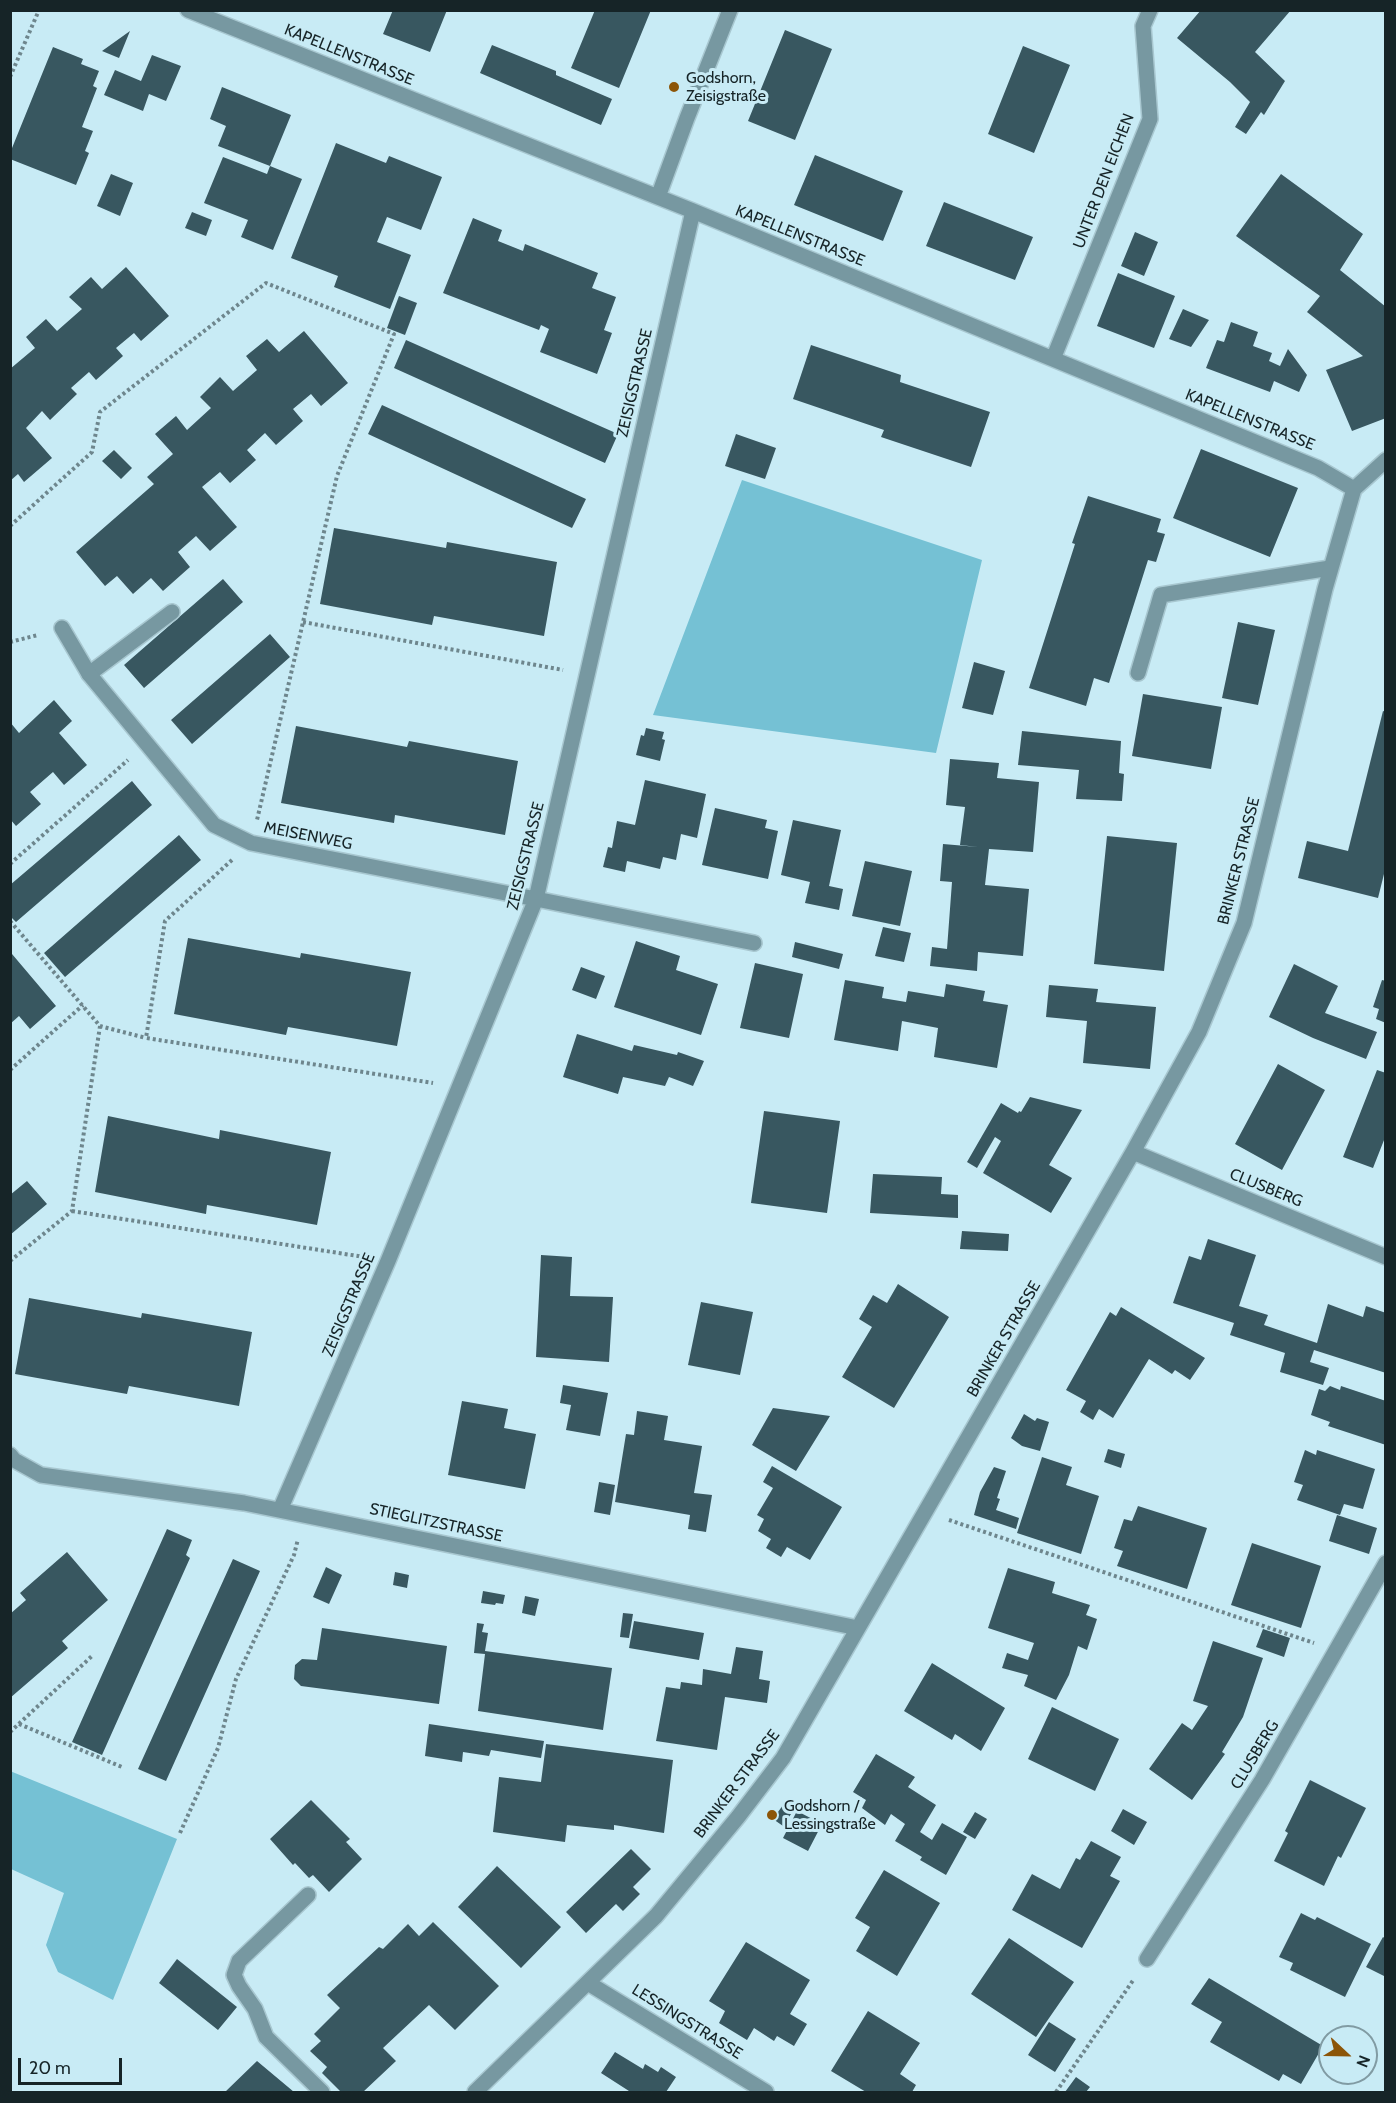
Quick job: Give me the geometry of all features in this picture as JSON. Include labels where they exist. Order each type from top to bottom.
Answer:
[{"type":"street","name":"KAPELLENSTRASSE","points":[[189,10],[693,211],[1053,359],[1318,468],[1354,489]]},
{"type":"street","points":[[658,197],[730,10]]},
{"type":"street","name":"UNTER DEN EICHEN","points":[[1053,359],[1150,118],[1143,26],[1149,10]]},
{"type":"street","name":"ZEISIGSTRASSE","points":[[280,1510],[388,1261],[536,899],[693,211]]},
{"type":"street","points":[[1354,489],[1386,460]]},
{"type":"street","name":"BRINKER STRASSE","points":[[476,2092],[656,1916],[738,1817],[783,1758],[1133,1152],[1199,1032],[1244,922],[1330,568],[1354,489]]},
{"type":"street","points":[[1138,674],[1161,595],[1330,568]]},
{"type":"street","points":[[89,674],[172,612]]},
{"type":"street","name":"MEISENWEG","points":[[62,628],[89,674],[214,825],[251,843],[754,943]]},
{"type":"street","name":"CLUSBERG","points":[[1133,1152],[1386,1257]]},
{"type":"street","name":"STIEGLITZSTRASSE","points":[[10,1455],[14,1460],[41,1475],[280,1510],[858,1628]]},
{"type":"street","name":"CLUSBERG","points":[[1147,1959],[1262,1780],[1386,1563]]},
{"type":"street","points":[[308,1895],[239,1961],[234,1974],[239,1986],[255,2009],[266,2037],[322,2092]]},
{"type":"street","name":"LESSINGSTRASSE","points":[[588,1983],[766,2092]]},
{"type":"path","points":[[10,77],[39,10]]},
{"type":"path","points":[[10,526],[92,452],[100,412],[266,283],[394,334],[337,476],[251,843],[165,921],[146,1038]]},
{"type":"path","points":[[303,622],[587,674]]},
{"type":"path","points":[[10,864],[147,744]]},
{"type":"path","points":[[10,921],[100,1026],[146,1038],[460,1087]]},
{"type":"path","points":[[10,1070],[83,1005]]},
{"type":"path","points":[[10,1261],[72,1211],[100,1026]]},
{"type":"path","points":[[72,1211],[388,1261]]},
{"type":"path","points":[[925,1512],[1336,1651]]},
{"type":"path","points":[[180,1833],[218,1748],[236,1678],[294,1555],[303,1515]]},
{"type":"path","points":[[10,1732],[92,1656]]},
{"type":"path","points":[[19,1724],[122,1767]]},
{"type":"path","points":[[1056,2092],[1147,1959]]},
{"type":"shaded area","points":[[742,480],[982,560],[936,753],[653,715]]},
{"type":"shaded area","points":[[10,1771],[177,1839],[113,2000],[58,1972],[46,1945],[64,1893],[11,1869]]},
{"type":"building","points":[[393,10],[447,10],[430,52],[383,34]]},
{"type":"building","points":[[595,10],[651,10],[619,88],[571,68]]},
{"type":"building","points":[[1201,10],[1291,10],[1255,52],[1285,81],[1264,115],[1261,112],[1246,134],[1235,127],[1250,102],[1230,82],[1177,38]]},
{"type":"building","points":[[785,30],[832,49],[795,140],[748,121]]},
{"type":"building","points":[[130,31],[119,58],[102,51]]},
{"type":"building","points":[[492,45],[556,71],[556,75],[612,99],[601,125],[480,73]]},
{"type":"building","points":[[1023,46],[1070,65],[1034,153],[988,134]]},
{"type":"building","points":[[53,47],[83,59],[81,64],[99,71],[93,86],[97,88],[82,127],[93,131],[85,151],[89,153],[76,185],[10,159],[10,153]]},
{"type":"building","points":[[152,55],[181,66],[166,101],[149,94],[143,111],[104,95],[115,70],[141,81]]},
{"type":"building","points":[[222,87],[291,115],[270,166],[218,146],[226,126],[210,119]]},
{"type":"building","points":[[336,143],[386,163],[389,156],[442,177],[421,230],[387,217],[377,242],[411,255],[390,309],[334,287],[338,276],[291,258]]},
{"type":"building","points":[[815,155],[903,191],[883,241],[794,205]]},
{"type":"building","points":[[223,157],[267,174],[270,166],[302,179],[273,250],[241,237],[248,220],[204,203]]},
{"type":"building","points":[[111,174],[133,183],[120,216],[97,206]]},
{"type":"building","points":[[1281,174],[1363,234],[1340,270],[1386,307],[1386,418],[1352,431],[1326,370],[1363,356],[1307,312],[1320,296],[1236,236]]},
{"type":"building","points":[[944,202],[1033,237],[1015,280],[926,246]]},
{"type":"building","points":[[192,212],[212,220],[206,236],[185,228]]},
{"type":"building","points":[[473,218],[502,230],[498,241],[523,251],[525,244],[598,273],[592,288],[616,297],[604,330],[612,333],[597,374],[540,352],[549,329],[541,325],[539,330],[443,293]]},
{"type":"building","points":[[1135,232],[1158,242],[1144,276],[1121,266]]},
{"type":"building","points":[[126,267],[169,316],[141,341],[134,333],[116,348],[123,356],[96,380],[89,372],[71,388],[77,394],[50,420],[42,411],[26,428],[52,458],[24,482],[18,474],[10,481],[10,369],[35,348],[26,337],[46,319],[57,331],[82,309],[69,297],[91,277],[102,289]]},
{"type":"building","points":[[1118,273],[1175,296],[1154,348],[1097,326]]},
{"type":"building","points":[[399,296],[417,303],[405,335],[387,328]]},
{"type":"building","points":[[1183,309],[1209,320],[1191,347],[1169,339]]},
{"type":"building","points":[[1231,322],[1258,332],[1253,346],[1272,353],[1269,361],[1280,366],[1288,349],[1307,375],[1299,392],[1274,381],[1270,392],[1206,368],[1217,340],[1224,342]]},
{"type":"building","points":[[304,331],[348,383],[321,406],[311,394],[293,409],[303,421],[276,445],[265,433],[247,450],[256,460],[230,483],[220,472],[202,487],[237,527],[210,551],[196,536],[178,552],[190,567],[163,591],[151,578],[133,594],[117,576],[105,586],[76,552],[154,484],[147,477],[173,454],[155,434],[176,416],[187,430],[211,408],[200,397],[220,377],[233,391],[257,370],[246,356],[267,339],[279,352]]},
{"type":"building","points":[[406,340],[618,434],[605,463],[394,368]]},
{"type":"building","points":[[811,345],[901,375],[900,382],[990,412],[971,467],[881,437],[884,430],[793,399]]},
{"type":"building","points":[[382,405],[586,499],[572,528],[368,434]]},
{"type":"building","points":[[736,434],[776,448],[765,479],[725,466]]},
{"type":"building","points":[[1201,449],[1298,488],[1270,557],[1173,518]]},
{"type":"building","points":[[114,450],[132,468],[121,479],[102,461]]},
{"type":"building","points":[[1088,496],[1161,519],[1157,532],[1165,534],[1156,562],[1148,560],[1109,683],[1094,678],[1086,706],[1029,688]]},
{"type":"building","points":[[334,528],[446,548],[447,542],[557,562],[544,636],[434,616],[432,625],[320,604]]},
{"type":"building","points":[[223,579],[243,602],[144,688],[124,665]]},
{"type":"building","points":[[1238,622],[1275,630],[1258,705],[1222,698]]},
{"type":"building","points":[[270,634],[290,657],[192,744],[171,720]]},
{"type":"building","points":[[974,662],[1005,671],[993,715],[962,708]]},
{"type":"building","points":[[1143,694],[1222,707],[1211,769],[1132,756]]},
{"type":"building","points":[[54,700],[72,721],[59,733],[87,765],[64,785],[53,772],[30,792],[41,804],[16,826],[10,819],[10,722],[19,733]]},
{"type":"building","points":[[1383,711],[1386,712],[1386,866],[1378,898],[1298,878],[1307,841],[1348,851]]},
{"type":"building","points":[[296,726],[407,747],[409,741],[518,761],[505,835],[395,815],[394,823],[281,803]]},
{"type":"building","points":[[646,728],[664,732],[662,739],[665,740],[660,761],[636,755],[641,735],[644,736]]},
{"type":"building","points":[[1022,731],[1121,741],[1119,773],[1124,774],[1122,801],[1076,799],[1079,770],[1018,765]]},
{"type":"building","points":[[950,759],[999,763],[997,778],[1039,782],[1033,852],[989,849],[985,885],[1029,889],[1023,956],[978,952],[977,971],[930,966],[932,947],[947,949],[952,882],[940,881],[943,844],[978,847],[960,845],[965,807],[946,805]]},
{"type":"building","points":[[645,780],[706,794],[697,838],[681,834],[676,860],[663,857],[660,869],[627,861],[625,872],[603,867],[608,847],[612,848],[617,821],[635,825]]},
{"type":"building","points":[[132,781],[152,805],[16,922],[10,916],[10,885]]},
{"type":"building","points":[[715,808],[767,820],[765,828],[778,831],[768,879],[702,865]]},
{"type":"building","points":[[793,820],[841,830],[829,886],[843,889],[839,910],[805,903],[810,882],[781,875]]},
{"type":"building","points":[[179,835],[201,860],[65,977],[44,953]]},
{"type":"building","points":[[1107,836],[1177,843],[1164,971],[1094,964]]},
{"type":"building","points":[[865,861],[912,871],[900,926],[852,916]]},
{"type":"building","points":[[883,927],[911,933],[904,962],[875,956]]},
{"type":"building","points":[[188,938],[300,958],[301,953],[411,972],[397,1046],[288,1027],[286,1035],[174,1014]]},
{"type":"building","points":[[636,941],[680,956],[676,970],[718,984],[701,1035],[614,1007]]},
{"type":"building","points":[[795,942],[843,954],[839,969],[792,957]]},
{"type":"building","points":[[12,954],[56,1006],[30,1029],[19,1016],[10,1024],[10,956]]},
{"type":"building","points":[[755,963],[803,974],[789,1038],[740,1028]]},
{"type":"building","points":[[1294,964],[1338,986],[1325,1013],[1377,1032],[1366,1059],[1269,1017]]},
{"type":"building","points":[[581,967],[605,976],[596,999],[572,990]]},
{"type":"building","points":[[845,980],[884,987],[882,998],[906,1002],[908,991],[944,997],[946,984],[985,991],[983,1001],[1008,1005],[997,1068],[934,1057],[938,1028],[902,1021],[898,1051],[834,1040]]},
{"type":"building","points":[[1382,980],[1386,981],[1386,1023],[1376,1019],[1379,1009],[1373,1007]]},
{"type":"building","points":[[1049,985],[1098,989],[1096,1002],[1156,1007],[1150,1069],[1083,1063],[1087,1021],[1046,1017]]},
{"type":"building","points":[[577,1034],[632,1051],[634,1045],[677,1055],[678,1052],[704,1061],[693,1086],[669,1077],[665,1086],[623,1077],[618,1094],[563,1077]]},
{"type":"building","points":[[1278,1064],[1325,1090],[1282,1170],[1235,1144]]},
{"type":"building","points":[[1377,1070],[1386,1073],[1386,1135],[1373,1168],[1343,1157]]},
{"type":"building","points":[[1030,1097],[1082,1110],[1049,1165],[1072,1178],[1051,1213],[983,1173],[1001,1141],[995,1137],[977,1168],[967,1162],[1001,1103],[1018,1113]]},
{"type":"building","points":[[764,1111],[840,1121],[827,1213],[751,1203]]},
{"type":"building","points":[[108,1116],[219,1139],[220,1130],[331,1152],[317,1225],[207,1205],[206,1214],[95,1192]]},
{"type":"building","points":[[873,1174],[942,1177],[941,1194],[958,1195],[958,1218],[870,1213]]},
{"type":"building","points":[[27,1181],[47,1204],[10,1235],[10,1195]]},
{"type":"building","points":[[962,1231],[1009,1234],[1008,1251],[960,1249]]},
{"type":"building","points":[[1208,1239],[1256,1255],[1239,1306],[1268,1315],[1264,1325],[1317,1343],[1328,1304],[1363,1317],[1366,1306],[1386,1313],[1386,1373],[1314,1350],[1310,1362],[1329,1368],[1323,1385],[1280,1372],[1285,1353],[1230,1335],[1234,1323],[1173,1303],[1189,1256],[1201,1260]]},
{"type":"building","points":[[541,1255],[572,1257],[570,1296],[613,1297],[609,1362],[536,1357]]},
{"type":"building","points":[[898,1284],[949,1317],[894,1408],[842,1377],[872,1327],[859,1319],[873,1295],[887,1303]]},
{"type":"building","points":[[29,1298],[141,1318],[142,1313],[252,1332],[239,1406],[129,1386],[127,1394],[15,1374]]},
{"type":"building","points":[[701,1302],[753,1312],[740,1375],[688,1365]]},
{"type":"building","points":[[1121,1307],[1205,1358],[1190,1380],[1175,1370],[1172,1374],[1149,1359],[1113,1418],[1099,1409],[1093,1420],[1080,1412],[1086,1401],[1066,1390],[1110,1312],[1116,1316]]},
{"type":"building","points":[[563,1385],[608,1393],[600,1436],[566,1430],[571,1405],[560,1403]]},
{"type":"building","points":[[1330,1386],[1340,1390],[1341,1386],[1386,1401],[1386,1445],[1328,1426],[1330,1422],[1311,1415],[1319,1389],[1325,1391]]},
{"type":"building","points":[[462,1401],[508,1409],[504,1428],[536,1434],[525,1489],[448,1475]]},
{"type":"building","points":[[773,1408],[830,1416],[796,1471],[752,1445]]},
{"type":"building","points":[[637,1411],[668,1416],[664,1440],[702,1446],[694,1493],[712,1495],[706,1532],[688,1529],[690,1515],[615,1502],[626,1434],[634,1435]]},
{"type":"building","points":[[1024,1414],[1035,1421],[1037,1418],[1049,1422],[1040,1451],[1022,1446],[1011,1438]]},
{"type":"building","points":[[1108,1449],[1125,1454],[1121,1468],[1104,1462]]},
{"type":"building","points":[[1305,1450],[1316,1455],[1317,1450],[1375,1469],[1363,1509],[1344,1504],[1340,1515],[1297,1500],[1303,1485],[1294,1482]]},
{"type":"building","points":[[1042,1457],[1072,1467],[1066,1485],[1099,1496],[1081,1554],[1017,1533]]},
{"type":"building","points":[[772,1466],[842,1507],[810,1560],[787,1547],[781,1557],[766,1548],[771,1539],[758,1531],[764,1519],[757,1515],[773,1488],[763,1482]]},
{"type":"building","points":[[994,1467],[1006,1471],[997,1498],[1000,1499],[996,1510],[1019,1518],[1016,1529],[974,1515],[980,1492]]},
{"type":"building","points":[[599,1482],[615,1485],[610,1515],[594,1512]]},
{"type":"building","points":[[1138,1506],[1207,1528],[1187,1589],[1117,1566],[1123,1551],[1114,1548],[1124,1519],[1132,1521]]},
{"type":"building","points":[[1337,1515],[1377,1528],[1369,1554],[1329,1541]]},
{"type":"building","points":[[167,1529],[192,1540],[186,1555],[190,1558],[102,1755],[72,1742]]},
{"type":"building","points":[[1252,1543],[1321,1566],[1301,1628],[1231,1605]]},
{"type":"building","points":[[67,1552],[108,1600],[62,1641],[68,1648],[10,1698],[10,1614],[26,1600],[20,1593]]},
{"type":"building","points":[[233,1559],[260,1571],[166,1781],[138,1769]]},
{"type":"building","points":[[326,1567],[342,1575],[329,1604],[313,1597]]},
{"type":"building","points":[[1008,1568],[1055,1582],[1052,1593],[1090,1605],[1086,1615],[1097,1619],[1087,1650],[1078,1646],[1069,1675],[1056,1700],[1024,1686],[1028,1675],[1002,1668],[1007,1653],[1028,1660],[1034,1643],[988,1628]]},
{"type":"building","points":[[395,1572],[409,1575],[407,1588],[393,1585]]},
{"type":"building","points":[[483,1591],[505,1595],[503,1604],[481,1603]]},
{"type":"building","points":[[525,1596],[539,1599],[535,1616],[522,1613]]},
{"type":"building","points":[[623,1613],[633,1614],[629,1638],[620,1637]]},
{"type":"building","points":[[634,1621],[704,1633],[699,1660],[629,1648]]},
{"type":"building","points":[[477,1623],[484,1624],[482,1632],[488,1633],[485,1651],[612,1668],[603,1730],[478,1711],[485,1654],[474,1653]]},
{"type":"building","points":[[322,1628],[447,1646],[439,1704],[301,1686],[294,1679],[295,1665],[302,1659],[317,1660]]},
{"type":"building","points":[[1263,1629],[1290,1638],[1284,1657],[1256,1647]]},
{"type":"building","points":[[1213,1641],[1263,1658],[1243,1717],[1222,1752],[1225,1754],[1192,1800],[1149,1769],[1182,1723],[1192,1730],[1208,1706],[1193,1701]]},
{"type":"building","points":[[736,1647],[763,1651],[759,1679],[770,1681],[767,1703],[725,1697],[717,1750],[656,1741],[666,1687],[680,1689],[681,1682],[702,1685],[703,1669],[731,1674]]},
{"type":"building","points":[[932,1663],[1005,1708],[981,1751],[955,1734],[952,1740],[904,1711]]},
{"type":"building","points":[[1052,1707],[1119,1739],[1095,1791],[1028,1759]]},
{"type":"building","points":[[429,1724],[544,1741],[541,1758],[491,1750],[489,1756],[463,1752],[462,1762],[425,1756]]},
{"type":"building","points":[[546,1744],[673,1760],[664,1833],[614,1825],[614,1830],[567,1825],[565,1842],[493,1832],[499,1777],[541,1782]]},
{"type":"building","points":[[876,1754],[915,1777],[908,1787],[936,1805],[920,1832],[932,1840],[942,1823],[967,1837],[946,1875],[920,1860],[922,1857],[895,1841],[905,1824],[891,1814],[885,1825],[862,1808],[866,1800],[853,1792]]},
{"type":"building","points":[[1310,1780],[1366,1808],[1341,1858],[1338,1856],[1324,1886],[1274,1861],[1288,1833],[1285,1831]]},
{"type":"building","points":[[788,1798],[797,1805],[783,1826],[773,1819]]},
{"type":"building","points":[[311,1800],[350,1839],[346,1842],[362,1859],[329,1892],[313,1875],[309,1878],[295,1863],[293,1865],[270,1839]]},
{"type":"building","points":[[1123,1809],[1147,1822],[1134,1845],[1111,1831]]},
{"type":"building","points":[[797,1811],[822,1824],[808,1851],[783,1838]]},
{"type":"building","points":[[975,1812],[987,1819],[975,1839],[963,1832]]},
{"type":"building","points":[[1091,1841],[1121,1857],[1110,1876],[1120,1881],[1082,1948],[1012,1910],[1032,1874],[1060,1889],[1076,1858],[1080,1860]]},
{"type":"building","points":[[631,1849],[651,1869],[633,1887],[640,1894],[623,1911],[616,1904],[586,1933],[566,1912]]},
{"type":"building","points":[[497,1866],[561,1927],[521,1968],[458,1907]]},
{"type":"building","points":[[884,1870],[940,1903],[897,1976],[856,1951],[870,1927],[855,1918]]},
{"type":"building","points":[[1301,1913],[1315,1920],[1317,1917],[1371,1944],[1345,1997],[1290,1970],[1293,1963],[1279,1957]]},
{"type":"building","points":[[433,1922],[499,1986],[455,2030],[429,2005],[383,2048],[396,2061],[363,2092],[341,2092],[322,2073],[327,2067],[310,2051],[321,2041],[314,2034],[340,2008],[327,1995],[379,1947],[383,1949],[408,1924],[419,1936]]},
{"type":"building","points":[[1383,1937],[1386,1939],[1386,1977],[1366,1967]]},
{"type":"building","points":[[1009,1938],[1074,1982],[1036,2037],[971,1994]]},
{"type":"building","points":[[746,1942],[810,1980],[790,2014],[807,2024],[794,2046],[777,2036],[774,2041],[754,2028],[747,2040],[719,2023],[725,2011],[709,2001]]},
{"type":"building","points":[[177,1959],[237,2007],[218,2030],[159,1983]]},
{"type":"building","points":[[1209,1978],[1318,2043],[1318,2055],[1301,2084],[1283,2074],[1279,2081],[1210,2042],[1222,2022],[1191,2004]]},
{"type":"building","points":[[868,2011],[920,2043],[900,2074],[916,2085],[912,2092],[866,2092],[831,2071]]},
{"type":"building","points":[[1049,2022],[1076,2039],[1055,2072],[1028,2055]]},
{"type":"building","points":[[615,2052],[643,2069],[645,2064],[658,2072],[661,2067],[676,2077],[666,2092],[628,2092],[601,2073]]},
{"type":"building","points":[[257,2061],[294,2092],[225,2092]]},
{"type":"building","points":[[1076,2077],[1090,2087],[1086,2092],[1065,2092]]},
{"type":"place","name":"Godshorn, Zeisigstraße","points":[[674,87]]},
{"type":"place","name":"Godshorn / Lessingstraße","points":[[772,1815]]}]
